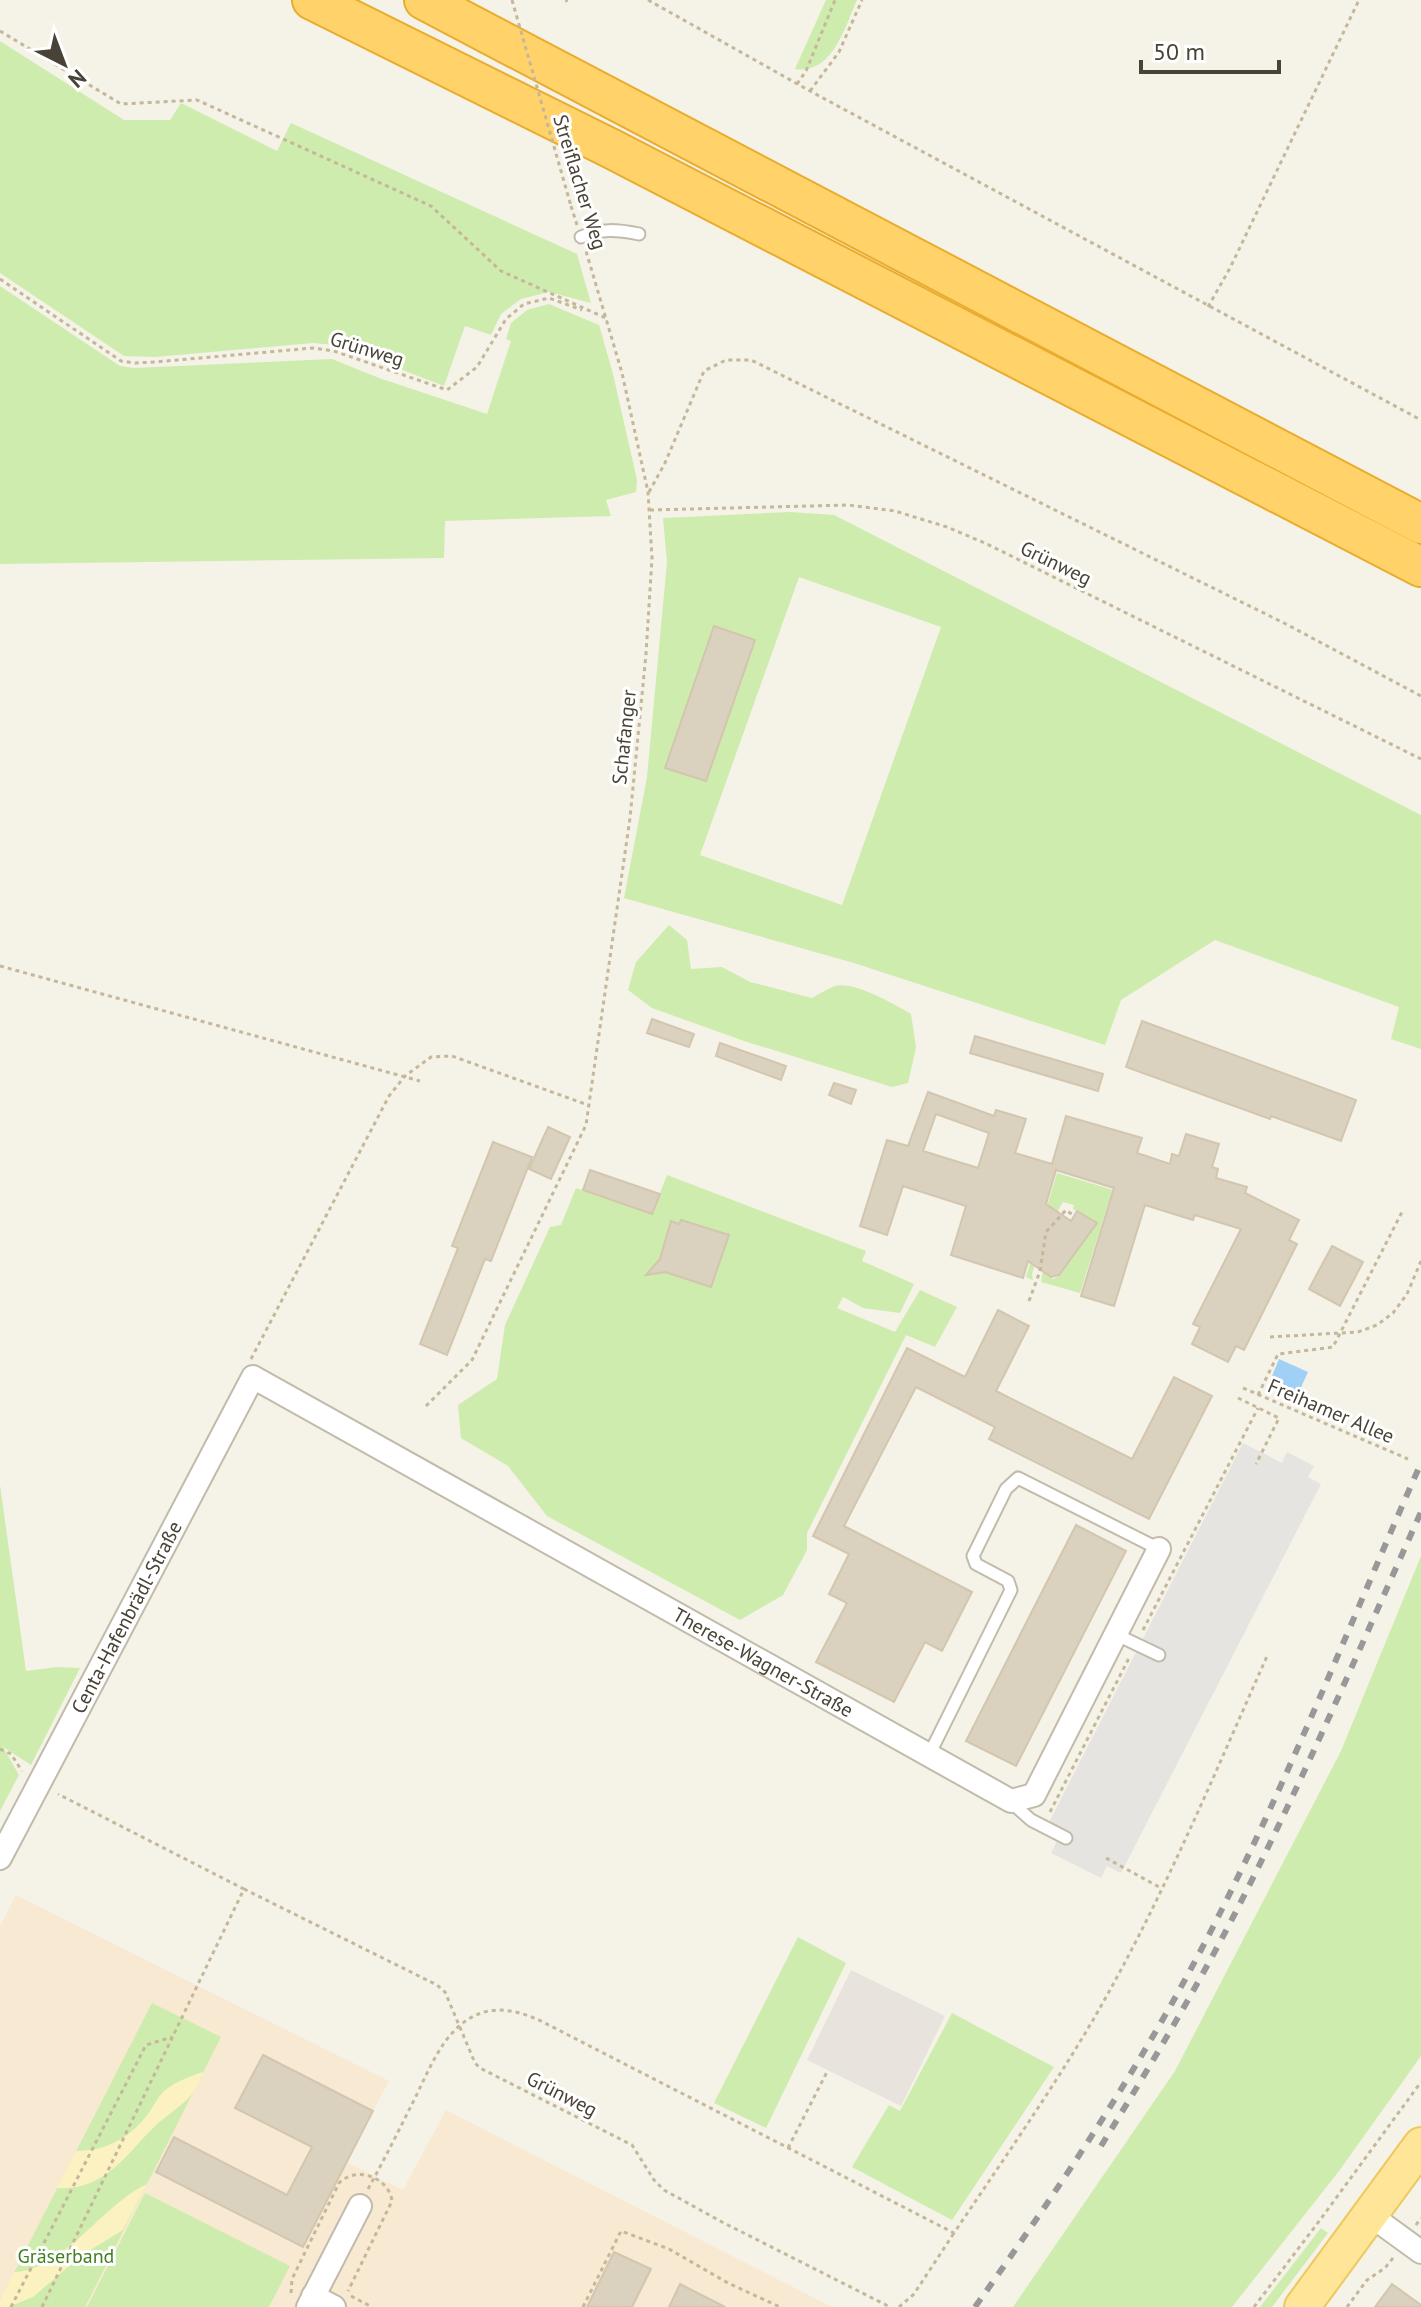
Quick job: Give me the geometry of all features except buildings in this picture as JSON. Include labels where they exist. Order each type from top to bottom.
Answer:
[{"type":"highway","points":[[312,0],[612,149],[1421,567]]},
{"type":"highway","points":[[424,0],[1421,524]]},
{"type":"main road","points":[[1302,2307],[1421,2145]]},
{"type":"street","name":"Therese-Wagner-Straße","points":[[253,1377],[1011,1801]]},
{"type":"street","name":"Centa-Hafenbrädl-Straße","points":[[0,1858],[253,1377]]},
{"type":"street","points":[[1011,1801],[1034,1795],[1159,1549]]},
{"type":"street","points":[[311,2302],[360,2206]]},
{"type":"street","points":[[1370,2215],[1421,2252]]},
{"type":"street","points":[[311,2302],[340,2300]]},
{"type":"lane","points":[[581,237],[593,231],[618,230],[639,234]]},
{"type":"lane","points":[[929,1755],[1011,1590],[1008,1581],[976,1564],[973,1556],[1006,1489],[1018,1478],[1159,1549]]},
{"type":"lane","points":[[1115,1634],[1159,1655]]},
{"type":"lane","points":[[1011,1801],[1031,1820],[1066,1838]]},
{"type":"path","name":"Streiflacher Weg","points":[[512,0],[622,373]]},
{"type":"path","points":[[648,0],[797,84],[1421,420]]},
{"type":"path","points":[[797,84],[806,71],[835,0]]},
{"type":"path","points":[[810,91],[839,52],[862,0]]},
{"type":"path","points":[[1208,307],[1230,268],[1359,0]]},
{"type":"path","points":[[0,31],[121,104],[197,100],[431,206],[501,271],[608,319]]},
{"type":"path","name":"Grünweg","points":[[0,279],[121,361],[135,363],[313,348],[334,351],[447,390],[477,367],[506,319],[524,304],[549,298],[608,319]]},
{"type":"path","points":[[648,492],[665,463],[704,371],[726,360],[751,360],[1284,623],[1421,696]]},
{"type":"path","name":"Schafanger","points":[[426,1406],[472,1360],[586,1125],[630,818],[652,558],[648,492],[622,373]]},
{"type":"path","name":"Grünweg","points":[[649,510],[849,505],[895,511],[947,527],[1421,759]]},
{"type":"path","points":[[0,966],[420,1081]]},
{"type":"path","points":[[405,1076],[431,1057],[452,1056],[588,1105]]},
{"type":"path","points":[[1029,1301],[1040,1271],[1046,1232],[1066,1210],[1073,1215]]},
{"type":"path","points":[[1258,1395],[1278,1354],[1333,1347],[1402,1212]]},
{"type":"path","points":[[1270,1337],[1358,1332],[1377,1325],[1393,1313],[1407,1294],[1421,1261]]},
{"type":"path","name":"Freihamer Allee","points":[[1243,1388],[1408,1459]]},
{"type":"path","points":[[1238,1398],[1279,1418],[1256,1464]]},
{"type":"path","points":[[1043,1826],[1258,1408]]},
{"type":"path","points":[[899,2307],[914,2294],[1093,2019],[1161,1888],[1268,1654]]},
{"type":"path","points":[[0,1749],[11,1754],[28,1779],[38,1784]]},
{"type":"path","name":"Grünweg","points":[[38,1784],[437,1985],[445,1992],[475,2063],[480,2068],[632,2145],[664,2190],[890,2307]]},
{"type":"path","points":[[1106,1858],[1161,1888]]},
{"type":"path","points":[[42,2307],[244,1889]]},
{"type":"path","points":[[360,2206],[441,2048],[460,2025],[476,2015],[494,2010],[530,2016],[954,2233]]},
{"type":"path","points":[[11,2307],[146,2045],[172,2037]]},
{"type":"path","points":[[788,2148],[828,2070]]},
{"type":"path","points":[[1254,2307],[1421,2082]]},
{"type":"path","points":[[583,2307],[621,2231],[669,2249],[728,2283],[780,2307]]},
{"type":"path","points":[[1347,2307],[1367,2280],[1385,2268]]},
{"type":"path","points":[[340,2300],[372,2307]]},
{"type":"shaded area","points":[[1243,1443],[1282,1463],[1287,1452],[1314,1466],[1308,1477],[1321,1484],[1121,1873],[1107,1866],[1101,1878],[1051,1853],[1057,1841],[1043,1834]]},
{"type":"shaded area","points":[[16,1895],[389,2081],[346,2162],[403,2190],[446,2110],[832,2307],[0,2307],[0,1926]]},
{"type":"shaded area","points":[[851,1970],[945,2016],[901,2106],[807,2060]]},
{"type":"green space","points":[[826,0],[857,0],[842,35],[828,57],[808,69],[795,69]]},
{"type":"green space","points":[[0,41],[124,120],[170,120],[181,103],[277,151],[291,123],[577,254],[591,303],[549,292],[521,299],[501,314],[491,335],[465,326],[444,386],[361,354],[362,349],[352,346],[350,350],[313,343],[155,357],[124,356],[0,273]]},
{"type":"green space","points":[[0,286],[120,366],[135,368],[332,359],[487,414],[511,341],[506,339],[511,323],[527,310],[549,304],[599,325],[637,480],[636,492],[606,500],[611,516],[445,521],[444,558],[0,564]]},
{"type":"green space","points":[[790,512],[834,515],[1421,815],[1421,1049],[1391,1039],[1399,1007],[1215,940],[1121,1000],[1105,1045],[854,963],[624,898],[647,777],[667,562],[663,518]],"holes":[[[799,577],[941,627],[842,905],[700,855]],[[715,626],[755,640],[705,781],[666,768]]]},
{"type":"green space","points":[[669,925],[687,940],[691,969],[722,967],[750,982],[812,998],[843,985],[874,994],[911,1014],[916,1047],[908,1083],[892,1087],[744,1041],[652,1008],[628,990],[636,962]]},
{"type":"green space","points":[[1057,1173],[1120,1192],[1116,1207],[1108,1204],[1080,1293],[1041,1282],[1043,1270],[1053,1279],[1059,1276],[1094,1220],[1073,1209],[1074,1205],[1063,1202],[1054,1217],[1048,1220],[1032,1274],[1033,1280],[1026,1277]]},
{"type":"green space","points":[[667,1175],[866,1251],[862,1261],[914,1284],[900,1313],[863,1308],[843,1297],[837,1308],[895,1332],[920,1290],[957,1307],[935,1347],[906,1335],[807,1533],[807,1550],[783,1595],[740,1620],[547,1516],[508,1466],[461,1438],[458,1405],[497,1379],[505,1325],[550,1227],[561,1225],[576,1188],[652,1214]]},
{"type":"green space","points":[[0,1485],[26,1671],[80,1668],[31,1765],[3,1747],[19,1775],[0,1811]]},
{"type":"green space","points":[[1421,1556],[1421,2056],[1339,2171],[1232,2307],[1013,2307],[1175,2071],[1341,1751]]},
{"type":"green space","points":[[798,1937],[846,1963],[766,2128],[714,2103]]},
{"type":"green space","name":"Gräserband","points":[[152,2003],[221,2037],[85,2307],[0,2307],[0,2300]]},
{"type":"green space","points":[[952,2013],[1054,2067],[952,2220],[852,2167],[889,2105],[900,2111]]},
{"type":"green space","points":[[145,2193],[290,2266],[269,2307],[87,2307]]},
{"type":"green space","points":[[1321,2228],[1328,2233],[1272,2307],[1260,2307]]},
{"type":"sand","points":[[203,2072],[189,2097],[112,2170],[88,2184],[57,2188],[76,2151],[118,2141],[143,2120],[164,2091]]},
{"type":"sand","points":[[147,2184],[123,2230],[82,2255],[33,2297],[0,2307],[0,2300],[14,2272],[50,2260],[131,2193]]},
{"type":"water","points":[[1279,1359],[1308,1372],[1298,1394],[1270,1381]]},
{"type":"railway","points":[[975,2307],[1041,2213],[1134,2068],[1218,1917],[1272,1805],[1421,1463]]},
{"type":"railway","points":[[1101,2146],[1183,2009],[1255,1874],[1421,1512]]}]
